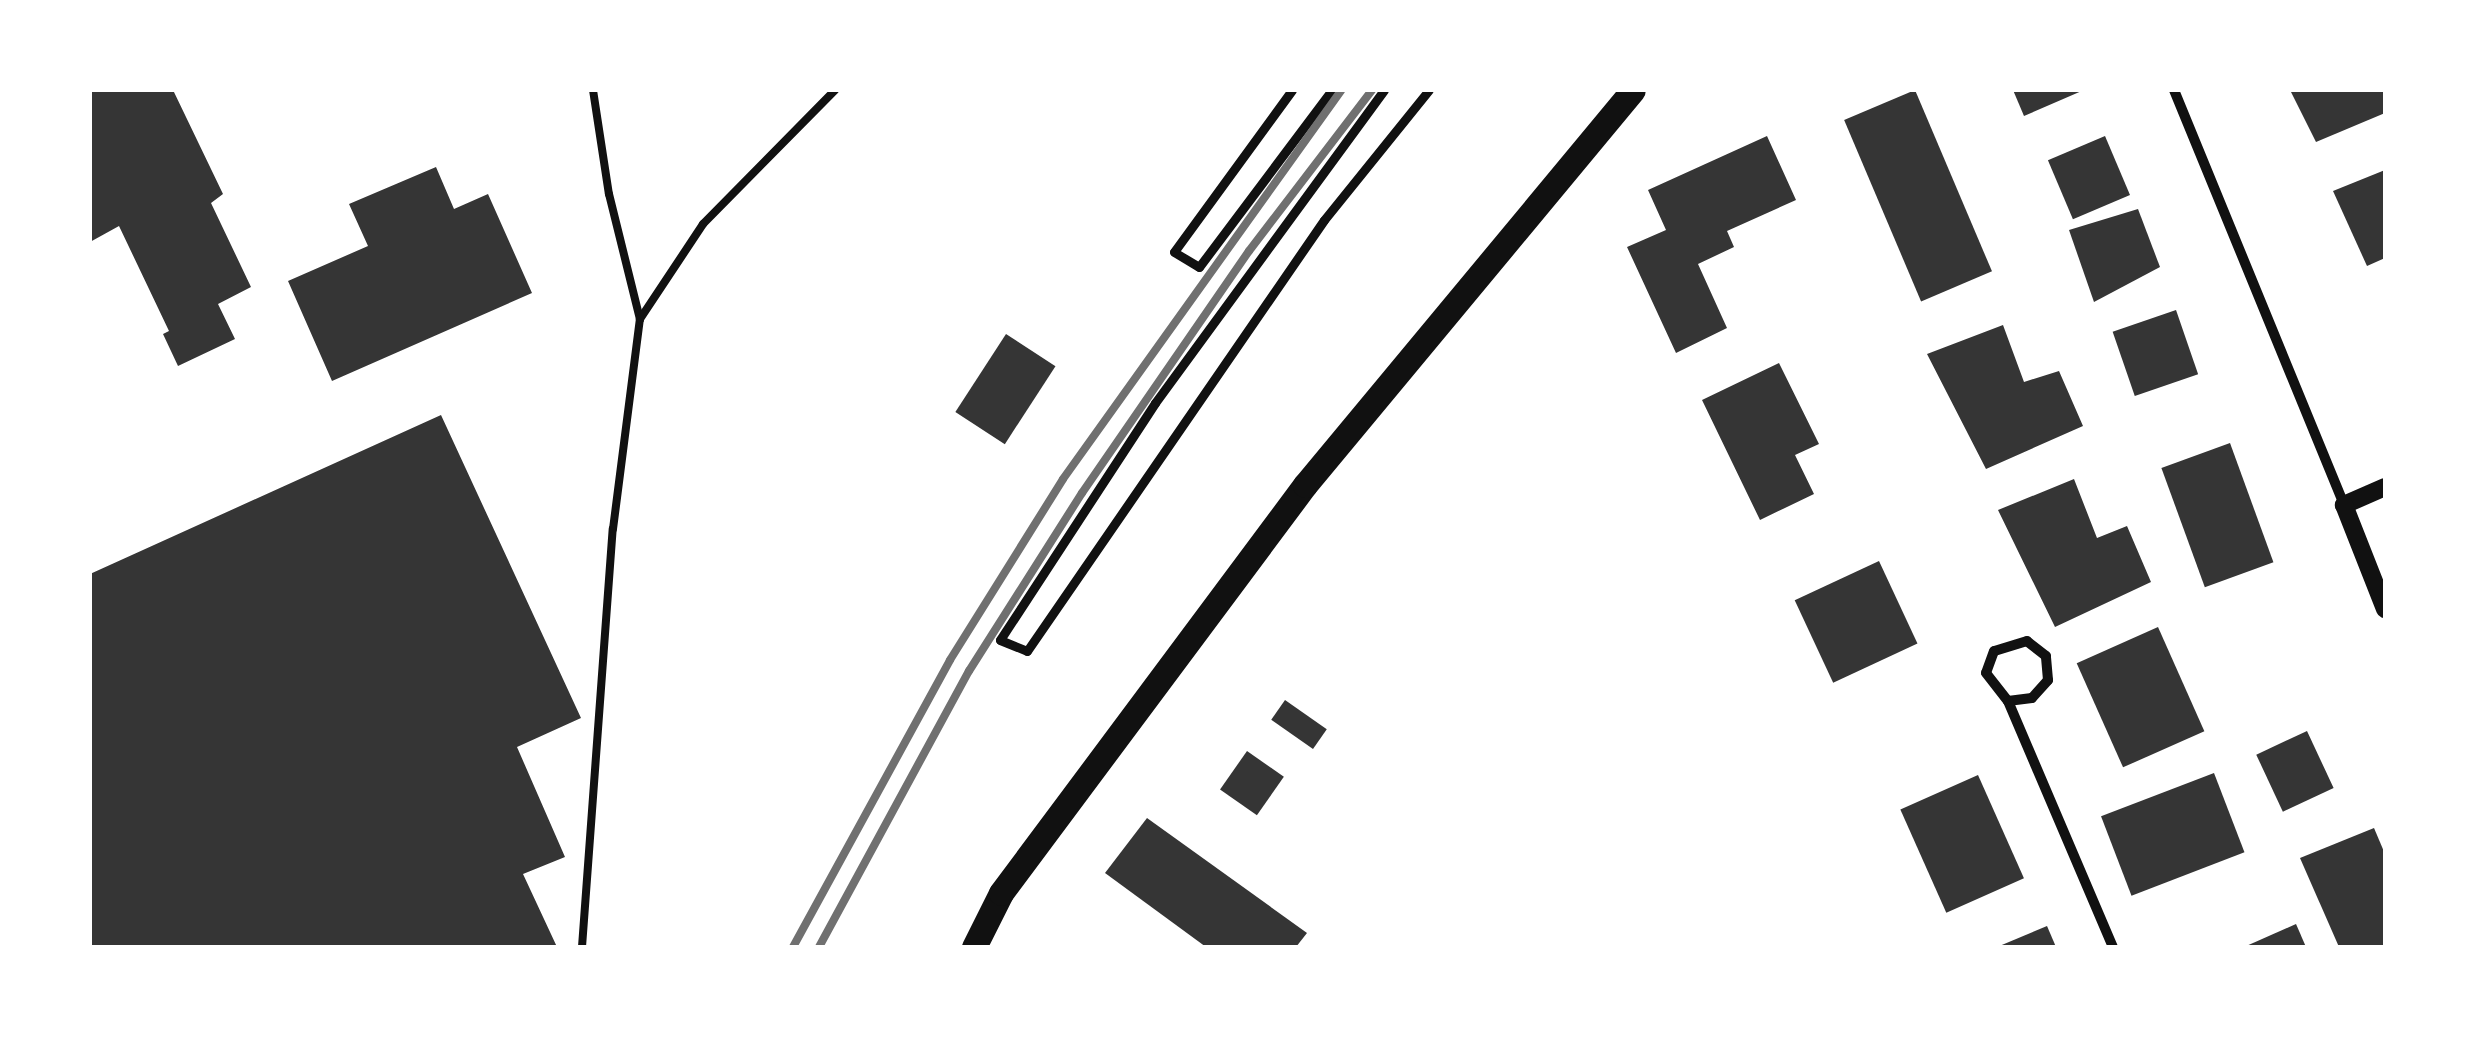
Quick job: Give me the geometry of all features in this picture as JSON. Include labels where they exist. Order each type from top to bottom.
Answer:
[{"type":"main road","points":[[974,947],[1001,894],[1305,485],[1633,90]]},
{"type":"street","points":[[1292,90],[1174,252],[1199,268],[1332,90]]},
{"type":"street","points":[[1384,90],[1155,402],[1000,640],[1026,652],[1313,236],[1429,90]]},
{"type":"street","points":[[2174,90],[2385,609]]},
{"type":"street","points":[[2344,505],[2385,488]]},
{"type":"street","points":[[2008,701],[2032,698],[2048,680],[2046,656],[2027,641],[2004,643],[1988,661],[1990,685],[2008,701],[2113,947]]},
{"type":"lane","points":[[582,947],[613,529],[640,319],[609,194],[593,90]]},
{"type":"lane","points":[[640,319],[704,224],[835,90]]},
{"type":"building","points":[[90,90],[173,90],[223,194],[211,203],[251,287],[218,304],[235,339],[178,366],[163,334],[169,331],[119,226],[90,242]]},
{"type":"building","points":[[1915,90],[1992,271],[1921,301],[1844,120]]},
{"type":"building","points":[[2013,90],[2084,90],[2024,116]]},
{"type":"building","points":[[2290,90],[2385,90],[2385,113],[2316,142]]},
{"type":"building","points":[[1767,136],[1796,200],[1727,231],[1734,247],[1698,264],[1727,328],[1676,353],[1627,247],[1666,230],[1648,190]]},
{"type":"building","points":[[2105,136],[2130,195],[2073,219],[2048,160]]},
{"type":"building","points":[[436,167],[454,209],[488,194],[532,293],[332,381],[288,281],[368,246],[349,204]]},
{"type":"building","points":[[2385,170],[2385,258],[2367,266],[2333,191]]},
{"type":"building","points":[[2138,209],[2160,267],[2094,302],[2069,230]]},
{"type":"building","points":[[2176,310],[2198,374],[2135,396],[2113,332]]},
{"type":"building","points":[[2003,325],[2024,382],[2059,371],[2083,426],[1986,469],[1927,354]]},
{"type":"building","points":[[1006,334],[1055,366],[1005,444],[955,412]]},
{"type":"building","points":[[1779,363],[1819,444],[1795,455],[1814,494],[1760,520],[1702,400]]},
{"type":"building","points":[[441,415],[581,718],[517,747],[565,857],[523,874],[557,947],[90,947],[90,574]]},
{"type":"building","points":[[2230,443],[2273,562],[2205,587],[2161,468]]},
{"type":"building","points":[[2074,479],[2097,538],[2127,526],[2151,582],[2055,627],[1998,510]]},
{"type":"building","points":[[1879,561],[1917,643],[1833,683],[1795,600]]},
{"type":"building","points":[[2158,627],[2204,731],[2123,767],[2077,663]]},
{"type":"building","points":[[1285,700],[1327,729],[1313,749],[1271,720]]},
{"type":"building","points":[[2307,731],[2334,788],[2283,812],[2256,755]]},
{"type":"building","points":[[1247,751],[1284,777],[1257,815],[1220,790]]},
{"type":"building","points":[[2214,773],[2244,852],[2131,896],[2101,816]]},
{"type":"building","points":[[1978,775],[2024,878],[1946,913],[1900,810]]},
{"type":"building","points":[[1147,818],[1307,933],[1296,947],[1206,947],[1105,873]]},
{"type":"building","points":[[2374,828],[2385,854],[2385,947],[2339,947],[2300,858]]},
{"type":"building","points":[[2296,924],[2306,947],[2244,947]]},
{"type":"building","points":[[2047,926],[2056,947],[1997,947]]},
{"type":"railway","points":[[793,947],[950,660],[1063,479],[1341,90]]},
{"type":"railway","points":[[819,947],[969,671],[1082,493],[1249,251],[1372,90]]}]
